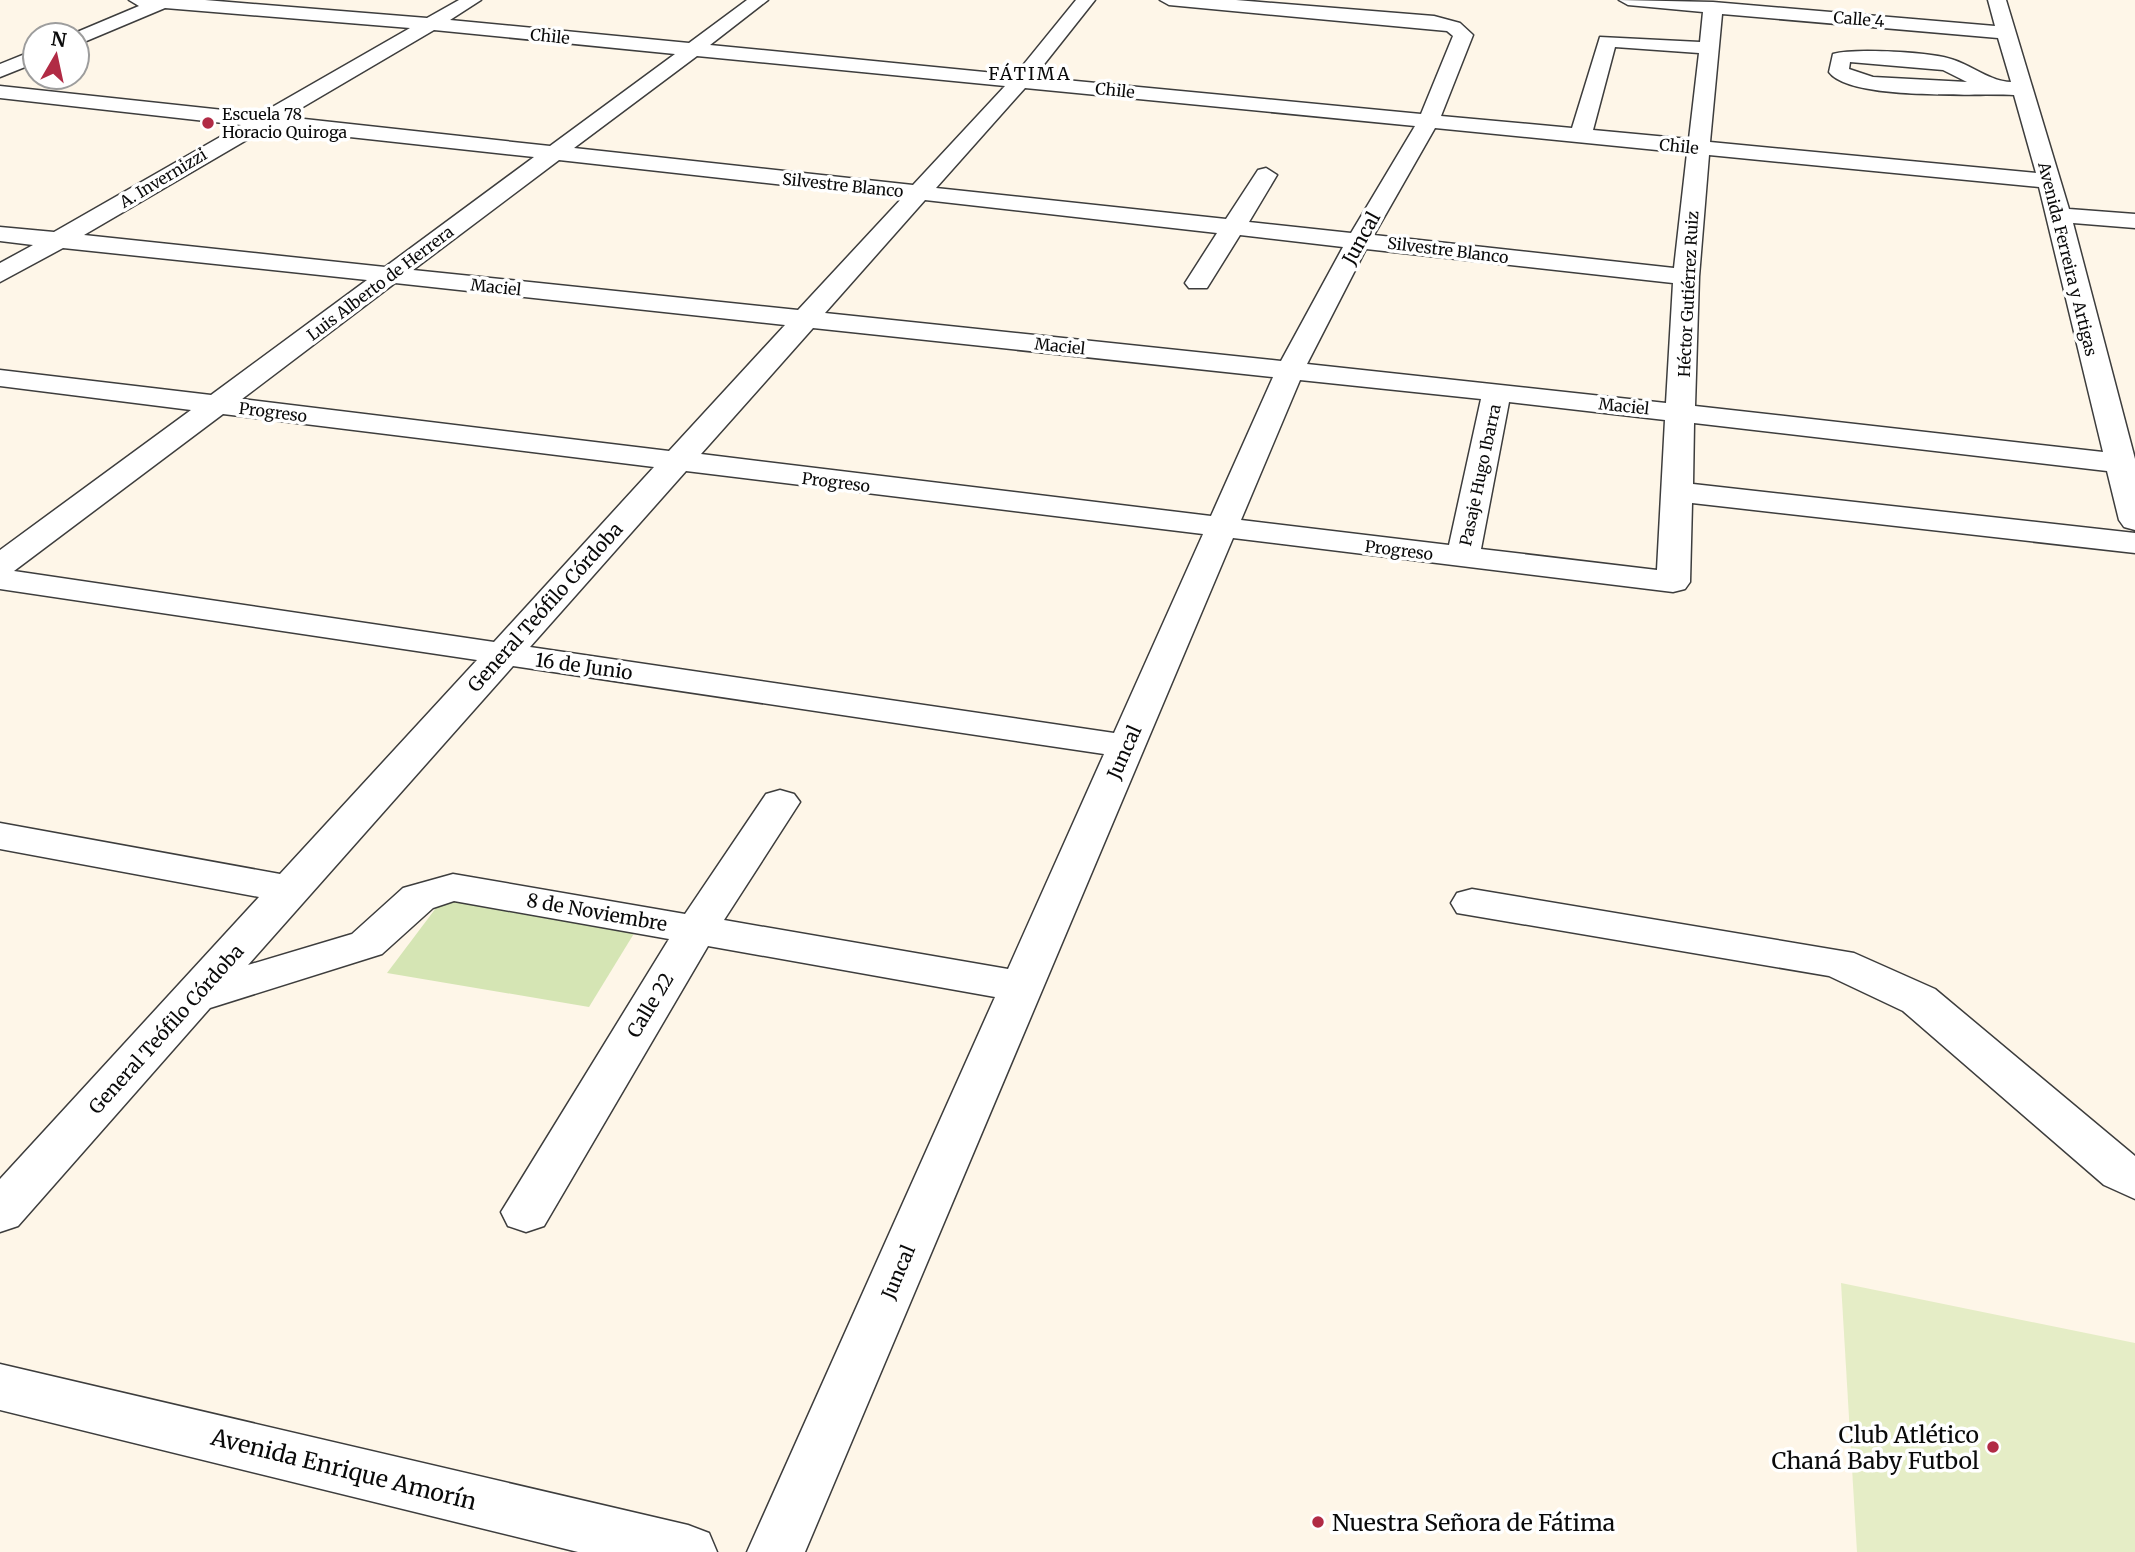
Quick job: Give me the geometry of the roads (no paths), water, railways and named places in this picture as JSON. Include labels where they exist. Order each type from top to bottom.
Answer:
[{"type":"street","name":"Chile","points":[[138,0],[430,24],[2049,181]]},
{"type":"street","name":"A. Invernizzi","points":[[0,274],[261,120],[472,0]]},
{"type":"street","name":"Luis Alberto de Herrera","points":[[0,566],[759,0]]},
{"type":"street","name":"General Teófilo Córdoba","points":[[0,1212],[197,997],[290,889],[1020,81],[1086,0]]},
{"type":"street","points":[[1169,0],[1414,20],[1427,0]]},
{"type":"street","name":"Calle 4","points":[[1628,0],[1713,8],[1793,7],[2006,33]]},
{"type":"street","name":"Avenida Ferreira y Artigas","points":[[1997,0],[2059,215],[2135,520]]},
{"type":"street","points":[[91,32],[166,1]]},
{"type":"street","name":"Héctor Gutiérrez Ruiz","points":[[1673,582],[1686,277],[1713,8]]},
{"type":"street","name":"Juncal","points":[[776,1552],[1290,370],[1359,240],[1429,121],[1463,35],[1459,29],[1447,24],[1414,20]]},
{"type":"street","points":[[1581,136],[1607,41],[1709,48]]},
{"type":"street","points":[[1992,86],[1947,64],[1853,56],[1840,58],[1839,72],[1858,81],[1948,88],[1992,86],[2022,89]]},
{"type":"street","points":[[0,71],[21,62]]},
{"type":"street","name":"Silvestre Blanco","points":[[0,92],[1686,277]]},
{"type":"street","points":[[1198,283],[1266,175]]},
{"type":"street","points":[[2059,215],[2135,221]]},
{"type":"street","name":"Maciel","points":[[0,234],[1682,412],[2119,463]]},
{"type":"street","name":"Progreso","points":[[0,378],[1673,582]]},
{"type":"street","name":"Pasaje Hugo Ibarra","points":[[1463,557],[1497,393]]},
{"type":"street","points":[[1677,492],[2135,543]]},
{"type":"street","name":"16 de Junio","points":[[0,579],[1126,746]]},
{"type":"street","name":"Calle 22","points":[[526,1212],[696,930],[780,802]]},
{"type":"street","points":[[0,836],[290,889]]},
{"type":"street","name":"8 de Noviembre","points":[[197,997],[367,944],[418,898],[453,887],[1022,987]]},
{"type":"street","points":[[1472,903],[1839,963],[1878,979],[1919,1000],[2121,1172],[2135,1180]]},
{"type":"street","name":"Avenida Enrique Amorín","points":[[0,1387],[688,1552]]},
{"type":"place","name":"Escuela 78 Horacio Quiroga","points":[[208,123]]},
{"type":"place","name":"Club Atlético Chaná Baby Futbol","points":[[1993,1447]]},
{"type":"place","name":"Nuestra Señora de Fátima","points":[[1318,1522]]},
{"type":"district","name":"FÁTIMA","points":[[1030,73]]}]
